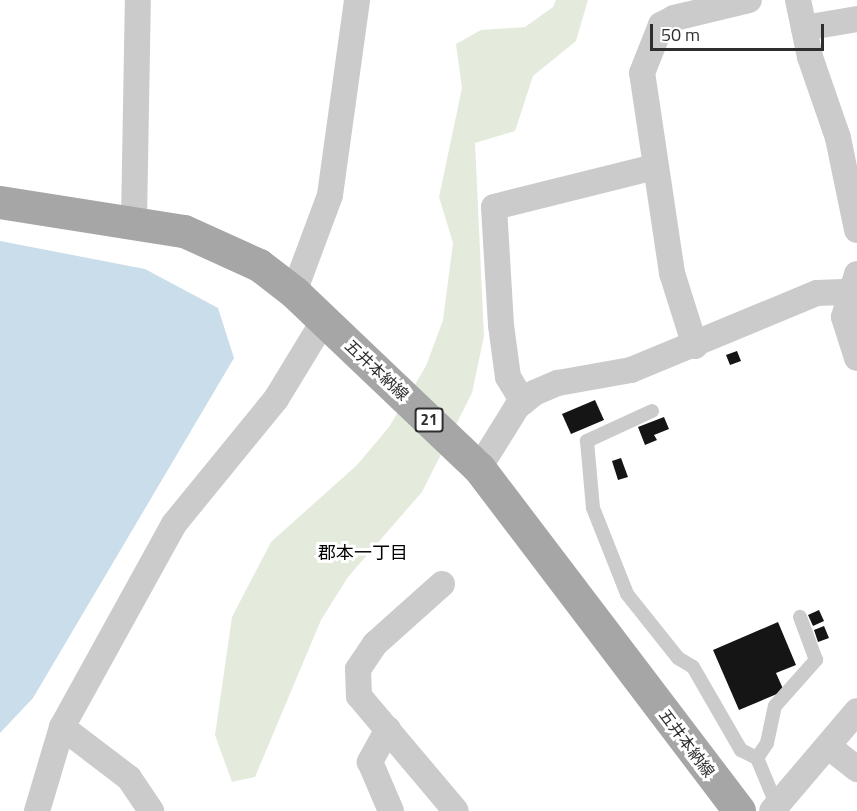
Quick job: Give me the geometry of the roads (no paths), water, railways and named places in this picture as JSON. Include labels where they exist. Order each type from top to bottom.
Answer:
[{"type":"main road","name":"五井本納線","points":[[0,202],[134,221],[184,231],[222,246],[259,265],[294,292],[479,468],[739,811]]},
{"type":"street","points":[[134,221],[138,0]]},
{"type":"street","points":[[294,292],[330,195],[357,0]]},
{"type":"street","points":[[695,346],[672,273],[642,73],[661,25],[674,18],[749,0]]},
{"type":"street","points":[[798,0],[810,57],[838,138],[857,230]]},
{"type":"street","points":[[804,28],[857,19]]},
{"type":"street","points":[[523,402],[508,377],[501,325],[494,207],[655,167]]},
{"type":"street","points":[[479,468],[523,402],[558,383],[631,370],[695,346],[817,293],[854,283]]},
{"type":"street","points":[[854,283],[843,317],[857,358]]},
{"type":"street","points":[[37,811],[62,727],[174,524],[276,399],[324,320]]},
{"type":"street","points":[[442,584],[375,644],[358,669],[360,696],[456,811]]},
{"type":"street","points":[[774,808],[829,747],[857,711]]},
{"type":"street","points":[[62,727],[129,778],[151,811]]},
{"type":"street","points":[[388,729],[370,762],[391,811]]},
{"type":"street","points":[[829,747],[857,769]]},
{"type":"lane","points":[[652,411],[587,441],[593,508],[627,594],[678,658],[693,667],[741,750],[758,758],[774,808]]},
{"type":"lane","points":[[758,758],[767,743],[775,706],[816,660],[800,617]]},
{"type":"water","points":[[0,241],[145,269],[218,308],[234,358],[33,698],[0,733]]},
{"type":"district","name":"郡本一丁目","points":[[363,553]]}]
